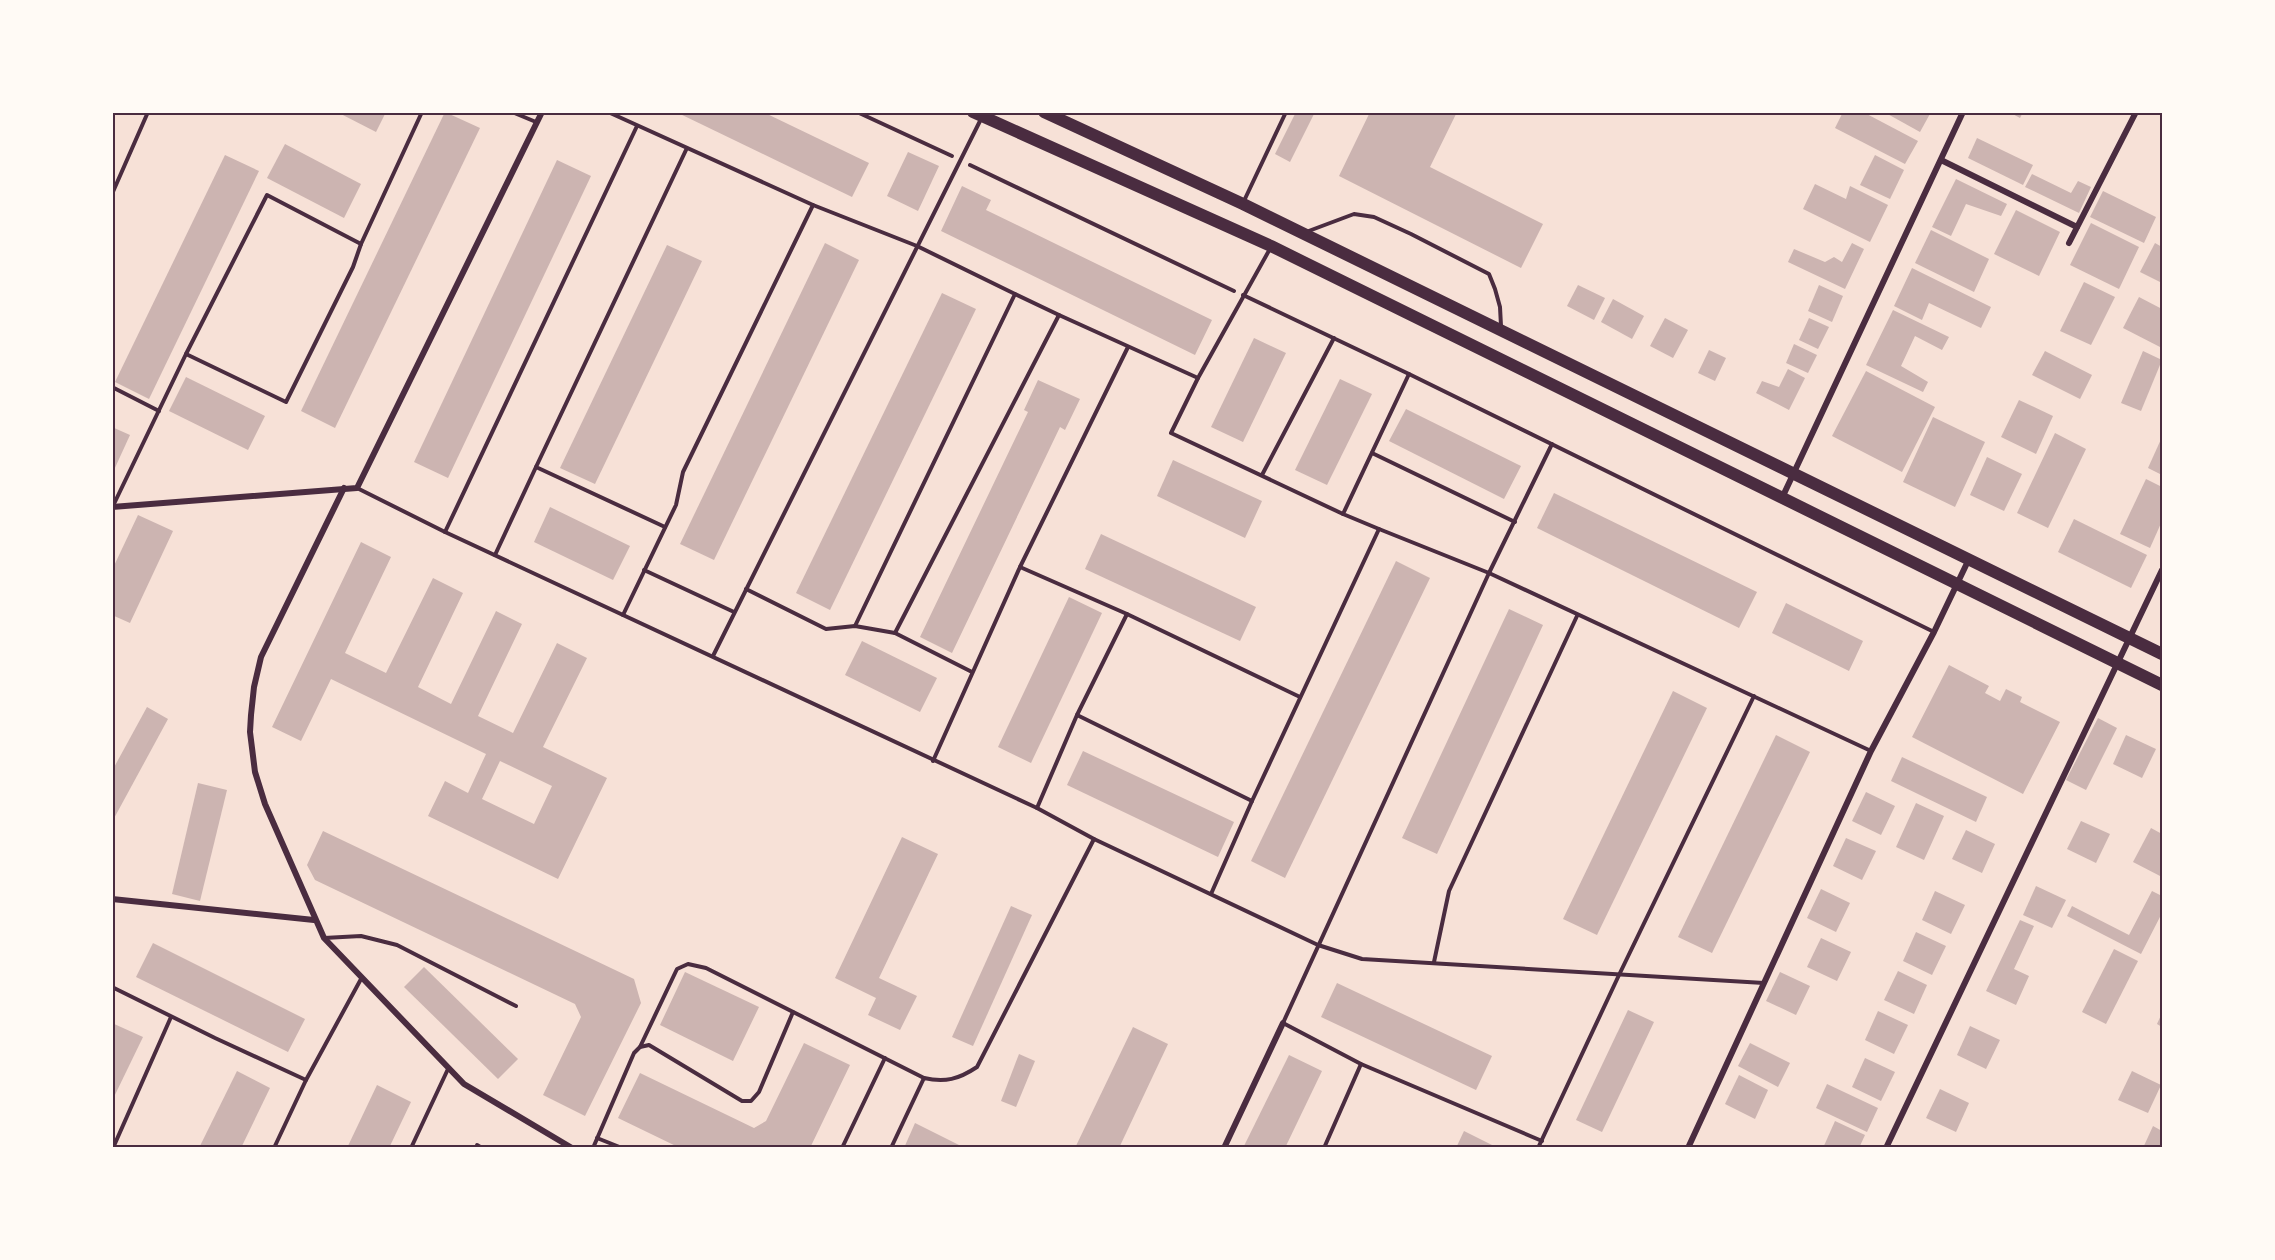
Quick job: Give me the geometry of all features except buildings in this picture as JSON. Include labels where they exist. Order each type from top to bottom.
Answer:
[{"type":"main road","points":[[1044,112],[1303,233],[2163,654]]},
{"type":"main road","points":[[980,114],[1271,246],[2163,685]]},
{"type":"street","points":[[113,508],[357,488],[542,112]]},
{"type":"street","points":[[1782,498],[1963,112]]},
{"type":"street","points":[[2069,243],[2136,112]]},
{"type":"street","points":[[1941,160],[2077,227]]},
{"type":"street","points":[[344,488],[261,657],[254,687],[251,715],[251,748],[259,788],[314,920],[324,938],[464,1084],[572,1148]]},
{"type":"street","points":[[1688,1148],[1871,751],[1934,632],[1969,559]]},
{"type":"street","points":[[1886,1148],[2163,570]]},
{"type":"street","points":[[112,898],[314,920]]},
{"type":"street","points":[[1224,1148],[1283,1023]]},
{"type":"lane","points":[[112,194],[148,112]]},
{"type":"lane","points":[[186,354],[285,402],[353,267],[361,244],[422,112]]},
{"type":"lane","points":[[512,112],[536,122]]},
{"type":"lane","points":[[608,112],[686,150],[813,205],[917,246],[1014,294],[1198,378]]},
{"type":"lane","points":[[1243,204],[1286,112]]},
{"type":"lane","points":[[713,656],[960,160],[980,114]]},
{"type":"lane","points":[[446,532],[637,126]]},
{"type":"lane","points":[[495,555],[686,150]]},
{"type":"lane","points":[[113,508],[186,354],[267,195],[361,244]]},
{"type":"lane","points":[[623,615],[676,505],[683,472],[813,205]]},
{"type":"lane","points":[[1303,233],[1354,213],[1374,217],[1411,234],[1489,274],[1500,307],[1501,330]]},
{"type":"lane","points":[[1271,246],[1198,378],[1171,433],[1343,514],[1490,573],[1577,616],[1871,751]]},
{"type":"lane","points":[[855,626],[1014,294]]},
{"type":"lane","points":[[1243,295],[1934,632]]},
{"type":"lane","points":[[895,633],[1059,315]]},
{"type":"lane","points":[[1262,475],[1334,338]]},
{"type":"lane","points":[[933,761],[1020,567],[1128,347]]},
{"type":"lane","points":[[1343,514],[1409,374]]},
{"type":"lane","points":[[112,387],[159,411]]},
{"type":"lane","points":[[1542,1141],[1361,1064],[1283,1023],[1490,573],[1552,444]]},
{"type":"lane","points":[[1372,453],[1515,522]]},
{"type":"lane","points":[[536,467],[665,527]]},
{"type":"lane","points":[[357,488],[446,532],[1037,808],[1094,838],[1318,945],[1362,959],[1765,983]]},
{"type":"lane","points":[[1212,894],[1252,801],[1379,529]]},
{"type":"lane","points":[[1020,567],[1127,614],[1300,697]]},
{"type":"lane","points":[[644,570],[734,612]]},
{"type":"lane","points":[[746,589],[826,628],[855,626],[895,633],[972,672]]},
{"type":"lane","points":[[1037,808],[1077,715],[1127,614]]},
{"type":"lane","points":[[1434,962],[1449,891],[1577,616]]},
{"type":"lane","points":[[1538,1148],[1754,696]]},
{"type":"lane","points":[[1077,715],[1252,801]]},
{"type":"lane","points":[[593,1148],[634,1053],[640,1047],[677,969],[688,964],[706,968],[924,1078],[941,1082],[965,1075],[977,1067],[1094,838]]},
{"type":"lane","points":[[324,938],[361,936],[397,945],[516,1006]]},
{"type":"lane","points":[[274,1148],[306,1080],[361,979]]},
{"type":"lane","points":[[112,987],[306,1080]]},
{"type":"lane","points":[[640,1047],[649,1045],[742,1101],[751,1101],[759,1092],[793,1012]]},
{"type":"lane","points":[[113,1148],[171,1017]]},
{"type":"lane","points":[[842,1148],[885,1058]]},
{"type":"lane","points":[[1324,1148],[1361,1064]]},
{"type":"lane","points":[[411,1148],[448,1069]]},
{"type":"lane","points":[[891,1148],[924,1078]]},
{"type":"lane","points":[[597,1138],[622,1148]]},
{"type":"lane","points":[[477,1145],[482,1148]]},
{"type":"path","points":[[857,112],[1243,295]]}]
